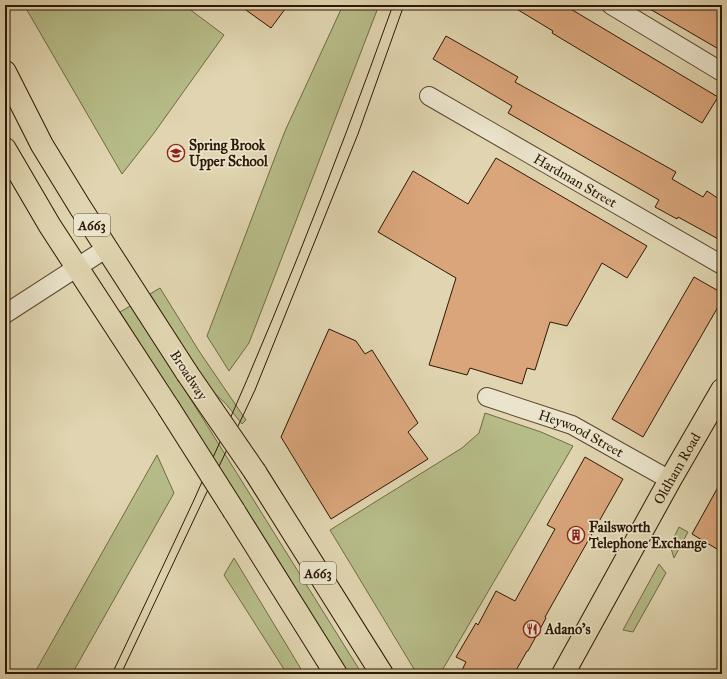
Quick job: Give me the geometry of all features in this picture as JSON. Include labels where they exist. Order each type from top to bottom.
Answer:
[{"type":"highway","name":"Broadway","points":[[5,72],[42,146],[80,207],[187,373],[255,472],[382,674]]},
{"type":"highway","name":"A663","points":[[5,149],[50,226],[168,407],[336,674]]},
{"type":"highway","name":"Oldham Road","points":[[563,674],[670,480],[721,392]]},
{"type":"street","points":[[611,5],[722,72]]},
{"type":"street","name":"Hardman Street","points":[[429,96],[722,265]]},
{"type":"street","points":[[5,314],[107,248]]},
{"type":"street","name":"Heywood Street","points":[[487,397],[572,425],[670,480]]},
{"type":"green space","points":[[24,5],[184,5],[224,35],[154,133],[122,174]]},
{"type":"green space","points":[[343,5],[379,5],[249,343],[229,371],[207,336],[285,131]]},
{"type":"green space","points":[[160,288],[199,351],[246,420],[242,424],[226,404],[209,388],[150,294]]},
{"type":"green space","points":[[132,305],[362,674],[347,674],[120,312]]},
{"type":"green space","points":[[485,413],[541,432],[573,446],[440,674],[417,674],[330,530],[462,448],[479,433]]},
{"type":"green space","points":[[157,455],[174,493],[72,674],[34,674]]},
{"type":"green space","points":[[679,527],[688,532],[674,558],[670,545]]},
{"type":"green space","points":[[234,558],[304,674],[287,674],[224,575]]},
{"type":"green space","points":[[659,564],[666,573],[633,632],[623,630]]},
{"type":"building","points":[[239,5],[288,5],[271,28]]},
{"type":"building","points":[[510,5],[564,5],[718,97],[702,123],[552,33],[553,31]]},
{"type":"building","points":[[643,5],[711,5],[722,11],[722,51]]},
{"type":"building","points":[[446,36],[518,77],[515,82],[676,172],[672,179],[703,197],[707,191],[722,201],[722,241],[678,217],[677,219],[655,207],[659,200],[508,113],[512,106],[433,59]]},
{"type":"building","points":[[496,158],[647,246],[627,278],[602,263],[567,326],[550,322],[535,370],[527,368],[522,384],[470,368],[467,375],[429,365],[456,278],[378,232],[413,171],[468,204]]},
{"type":"building","points":[[694,277],[722,293],[722,300],[643,437],[612,419]]},
{"type":"building","points":[[329,329],[356,341],[365,354],[372,350],[418,423],[408,432],[428,459],[331,519],[281,437]]},
{"type":"building","points":[[585,457],[623,479],[545,617],[546,618],[528,651],[514,674],[460,674],[466,662],[456,657],[476,623],[478,625],[496,591],[515,601],[555,529],[547,525]]},
{"type":"building","points":[[722,480],[722,552],[692,534]]},
{"type":"tram line","points":[[112,674],[193,502],[247,380],[323,193],[393,5]]},
{"type":"tram line","points":[[121,674],[255,390],[358,134],[404,5]]},
{"type":"place","name":"Spring Brook Upper School","points":[[176,153]]},
{"type":"place","name":"Failsworth Telephone Exchange","points":[[576,535]]},
{"type":"place","name":"Adano's","points":[[532,629]]}]
